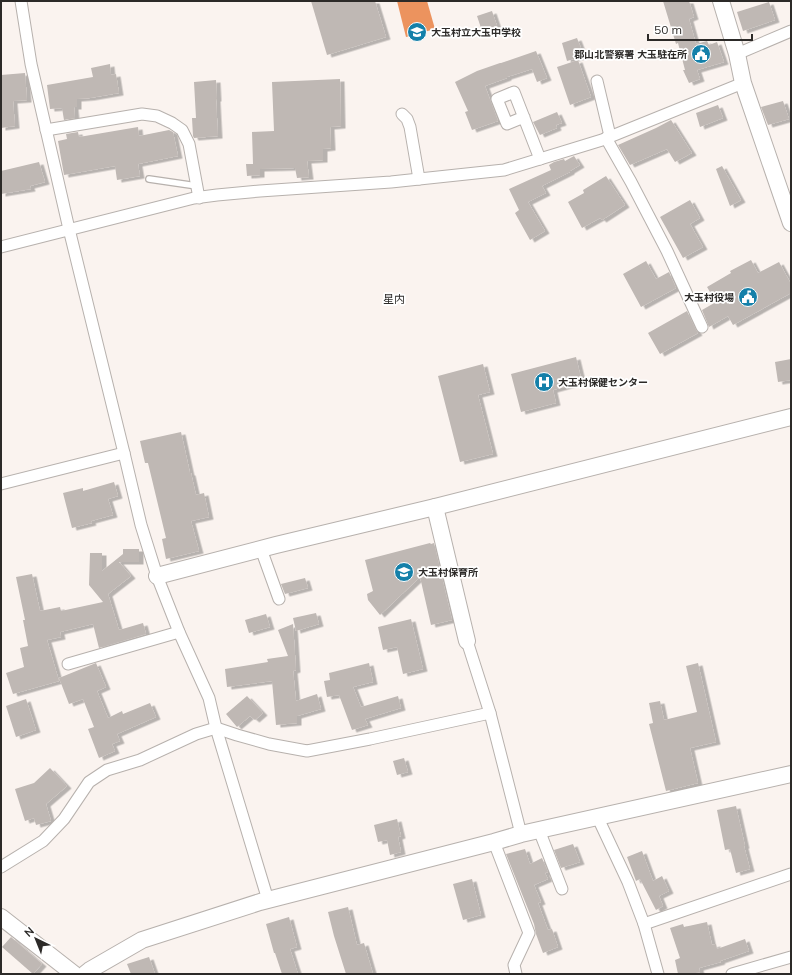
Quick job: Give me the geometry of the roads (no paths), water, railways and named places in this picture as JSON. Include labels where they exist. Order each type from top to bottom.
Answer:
[{"type":"street","points":[[21,1],[30,64],[141,525],[157,576],[179,632],[209,698],[216,728],[268,900]]},
{"type":"street","points":[[721,1],[737,54],[743,84],[791,223]]},
{"type":"street","points":[[737,54],[791,31]]},
{"type":"street","points":[[597,81],[608,137],[668,251],[702,327]]},
{"type":"street","points":[[1,247],[69,229],[217,195],[376,183],[504,170],[608,137],[743,84]]},
{"type":"street","points":[[46,130],[142,114],[157,116],[172,123],[182,130],[189,144],[199,198]]},
{"type":"street","points":[[402,114],[407,119],[410,127],[419,179]]},
{"type":"street","points":[[524,117],[540,159]]},
{"type":"street","points":[[157,576],[791,417]]},
{"type":"street","points":[[1,484],[124,453]]},
{"type":"street","points":[[435,507],[467,641],[490,713],[521,834]]},
{"type":"street","points":[[261,549],[279,599]]},
{"type":"street","points":[[68,664],[179,632]]},
{"type":"street","points":[[1,867],[43,841],[64,819],[89,782],[107,770],[140,760],[196,734],[216,728],[269,744],[306,751],[328,748],[490,713]]},
{"type":"street","points":[[85,974],[142,940],[268,900],[521,834],[791,774]]},
{"type":"street","points":[[597,816],[628,882],[644,924],[658,974]]},
{"type":"street","points":[[539,830],[562,889]]},
{"type":"street","points":[[494,842],[529,933],[514,965],[516,974]]},
{"type":"street","points":[[644,924],[791,874]]},
{"type":"street","points":[[1,917],[74,974]]},
{"type":"street","points":[[732,974],[791,957]]},
{"type":"lane","points":[[149,179],[197,186]]},
{"type":"place","name":"大玉村立大玉中学校","points":[[417,32]]},
{"type":"place","name":"郡山北警察署 大玉駐在所","points":[[701,54]]},
{"type":"place","name":"大玉村役場","points":[[748,297]]},
{"type":"place","name":"大玉村保健センター","points":[[544,382]]},
{"type":"place","name":"大玉村保育所","points":[[404,572]]},
{"type":"district","name":"星内","points":[[394,299]]}]
